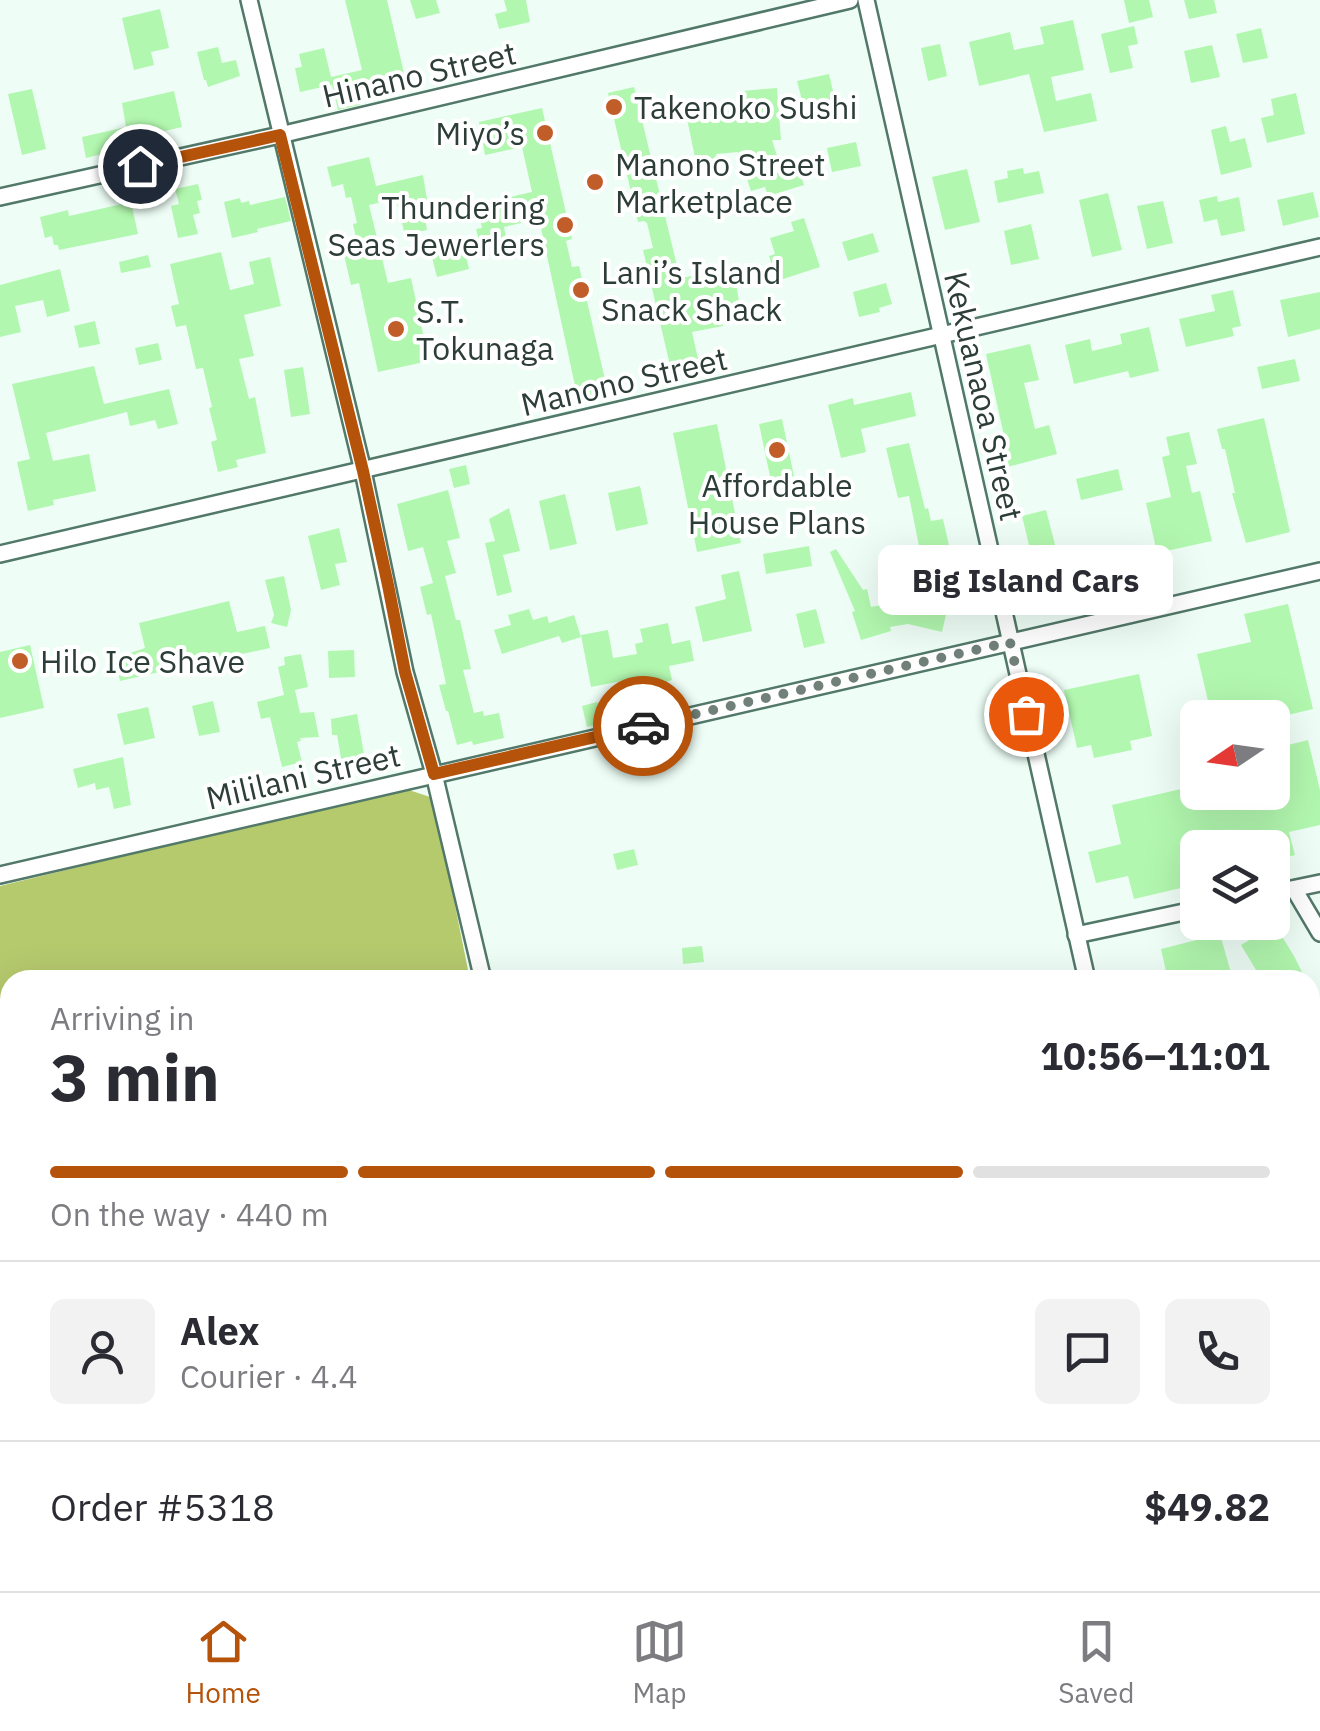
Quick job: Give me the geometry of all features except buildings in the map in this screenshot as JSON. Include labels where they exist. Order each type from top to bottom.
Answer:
[{"type":"street","points":[[248,0],[363,471],[405,672],[482,970]]},
{"type":"street","name":"Hinano Street","points":[[0,197],[850,0]]},
{"type":"street","name":"Kekuanaoa Street","points":[[866,0],[1085,970]]},
{"type":"street","name":"Manono Street","points":[[0,554],[1320,247]]},
{"type":"street","name":"Mililani Street","points":[[0,875],[1320,571]]},
{"type":"street","points":[[1290,890],[1320,883]]},
{"type":"street","points":[[1294,889],[1320,933]]},
{"type":"street","points":[[1076,935],[1180,913]]},
{"type":"green space","points":[[403,788],[430,797],[468,970],[0,970],[0,886]]},
{"type":"way so far","points":[[643,726],[1010,642],[1026,714]]},
{"type":"place","name":"Takenoko Sushi","points":[[614,107]]},
{"type":"place","name":"Miyo’s","points":[[545,133]]},
{"type":"place","name":"Manono Street Marketplace","points":[[595,182]]},
{"type":"place","name":"Thundering Seas Jewerlers","points":[[565,225]]},
{"type":"place","name":"Lani’s Island Snack Shack","points":[[581,290]]},
{"type":"place","name":"S.T. Tokunaga","points":[[396,329]]},
{"type":"place","name":"Affordable House Plans","points":[[777,450]]},
{"type":"place","name":"Hilo Ice Shave","points":[[20,661]]},
{"type":"place","name":"Big Island Cars","points":[[1026,714]]},
{"type":"route","points":[[140,166],[280,135],[363,471],[405,672],[434,774],[643,726]]}]
